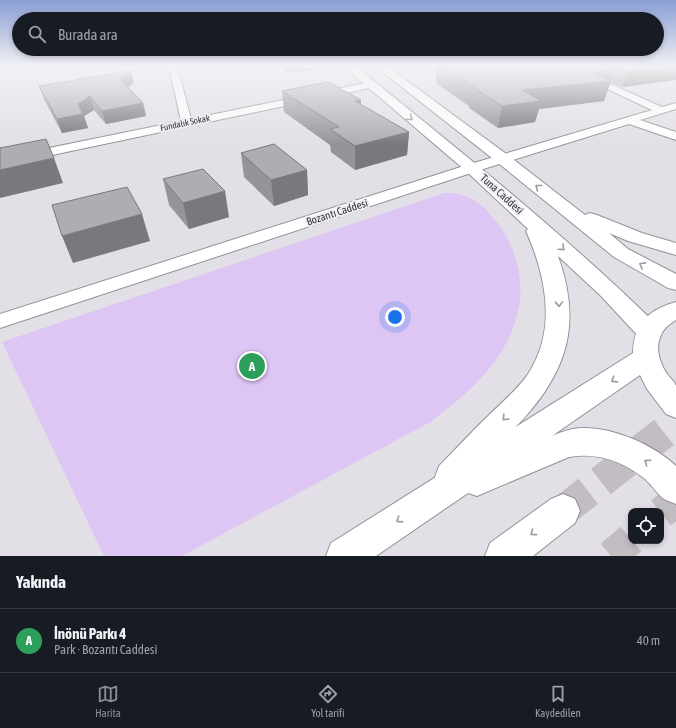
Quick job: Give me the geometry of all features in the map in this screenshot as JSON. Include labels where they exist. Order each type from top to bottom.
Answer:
[{"type":"main road","name":"Tuna Caddesi","points":[[379,92],[472,168],[609,291],[647,345]]},
{"type":"main road","points":[[414,92],[503,159],[621,253],[676,284]]},
{"type":"main road","points":[[563,206],[616,230],[649,242],[676,249]]},
{"type":"main road","points":[[427,502],[505,418],[523,401],[545,368],[556,338],[559,323],[559,307],[555,278],[545,247],[526,217]]},
{"type":"main road","points":[[676,310],[666,313],[655,321],[647,345],[652,374],[676,406]]},
{"type":"main road","points":[[344,556],[427,502],[647,345]]},
{"type":"main road","points":[[427,502],[566,444],[582,441],[600,442],[619,448],[639,457],[657,469],[676,488]]},
{"type":"main road","points":[[503,556],[563,511]]},
{"type":"street","points":[[179,92],[186,123]]},
{"type":"street","name":"Fundalık Sokak","points":[[0,162],[336,92]]},
{"type":"street","points":[[620,92],[661,110]]},
{"type":"street","name":"Bozantı Caddesi","points":[[0,321],[472,168],[676,106]]},
{"type":"street","points":[[628,120],[676,136]]},
{"type":"shaded area","points":[[444,193],[453,193],[469,197],[488,211],[499,225],[510,244],[517,264],[520,284],[519,303],[515,323],[496,360],[482,377],[458,400],[432,421],[182,556],[104,556],[2,342]]},
{"type":"building","points":[[42,92],[132,92],[143,103],[102,111],[90,96],[78,104],[83,114],[57,119]]},
{"type":"building","points":[[283,92],[346,92],[361,100],[355,101],[409,132],[355,146],[330,129],[339,127]]},
{"type":"building","points":[[481,92],[525,92],[541,101],[502,106]]},
{"type":"building","points":[[46,139],[54,158],[0,170],[0,148]]},
{"type":"building","points":[[274,144],[307,170],[271,180],[241,153]]},
{"type":"building","points":[[203,169],[225,191],[183,203],[163,179]]},
{"type":"building","points":[[127,187],[142,214],[62,236],[52,205]]},
{"type":"tunnel","points":[[563,511],[676,423]]},
{"type":"tunnel","points":[[664,511],[676,501]]},
{"type":"tunnel","points":[[611,556],[628,542]]},
{"type":"place","name":"İnönü Parkı 4","points":[[252,366]]}]
